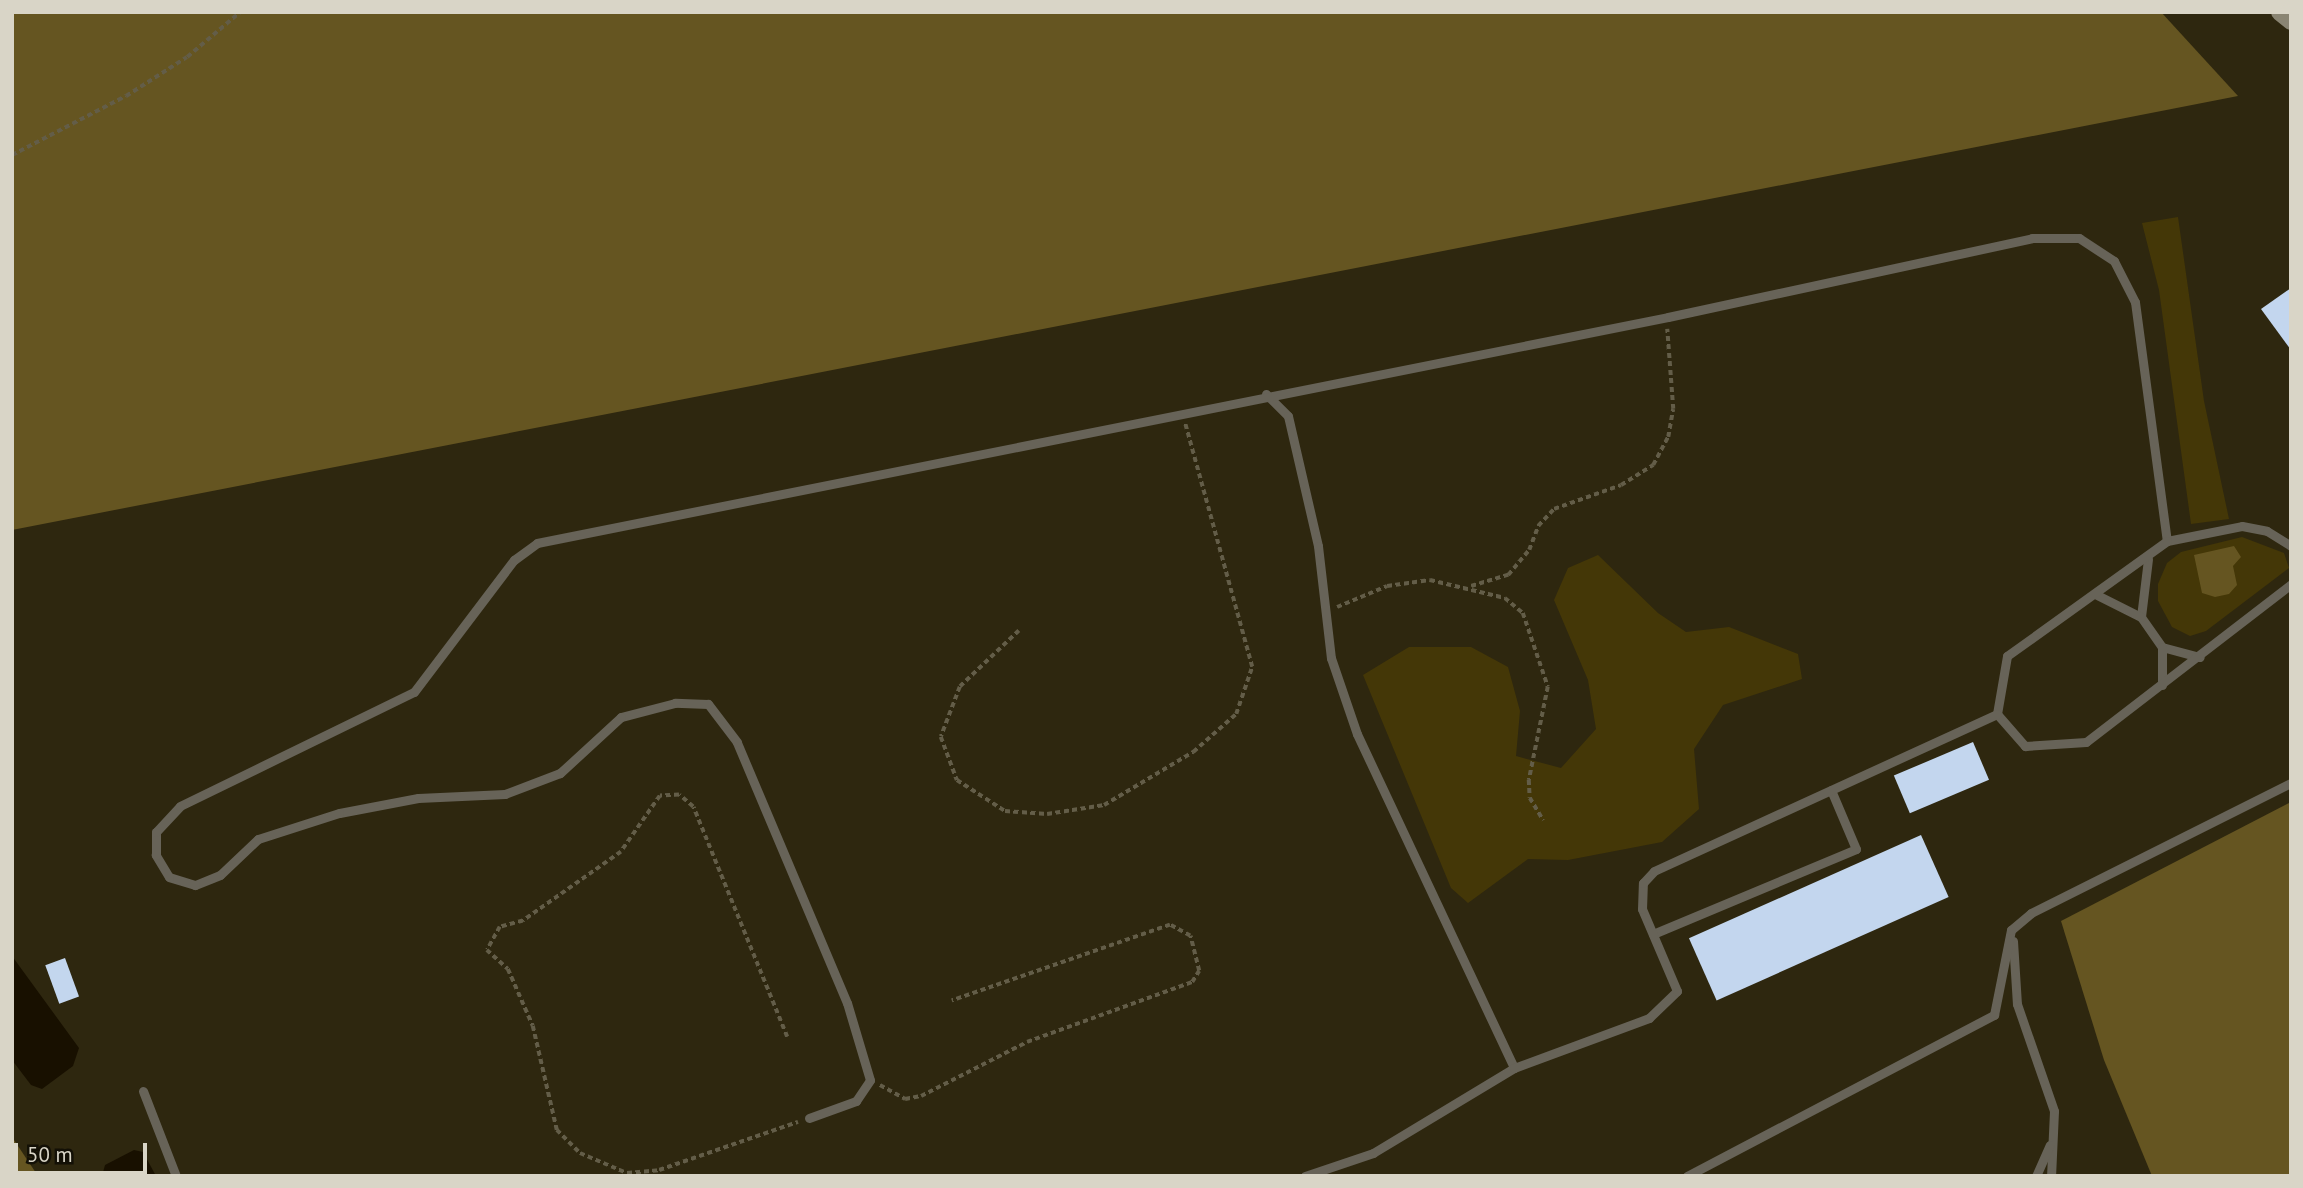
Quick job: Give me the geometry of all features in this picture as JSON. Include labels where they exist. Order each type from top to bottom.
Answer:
[{"type":"main road","points":[[2280,12],[2291,21]]},
{"type":"lane","points":[[809,1118],[856,1101],[870,1080],[847,1003],[737,742],[708,704],[675,703],[621,717],[559,773],[505,794],[418,798],[339,813],[258,839],[220,875],[195,884],[169,877],[156,855],[156,832],[180,806],[414,692],[514,560],[537,543],[1266,394],[1668,317],[2032,238],[2079,238],[2114,261],[2135,302],[2167,541]]},
{"type":"lane","points":[[1266,394],[1287,416],[1318,546],[1331,657],[1357,734],[1514,1068]]},
{"type":"lane","points":[[1997,714],[2007,656],[2148,559],[2167,541],[2242,526],[2267,531],[2291,546]]},
{"type":"lane","points":[[2141,617],[2148,559]]},
{"type":"lane","points":[[1997,714],[2025,746],[2087,742],[2291,584]]},
{"type":"lane","points":[[2097,595],[2141,617],[2162,648],[2162,685]]},
{"type":"lane","points":[[2162,648],[2200,657]]},
{"type":"lane","points":[[1305,1176],[1373,1153],[1514,1068],[1649,1018],[1677,991],[1642,909],[1643,883],[1654,871],[1997,714]]},
{"type":"lane","points":[[1687,1176],[1994,1015],[2012,929],[2031,913],[2291,783]]},
{"type":"lane","points":[[1653,934],[1856,849],[1831,790]]},
{"type":"lane","points":[[2012,929],[2017,1004],[2054,1111],[2051,1176]]},
{"type":"lane","points":[[143,1091],[176,1176]]},
{"type":"lane","points":[[2036,1176],[2052,1141]]},
{"type":"path","points":[[12,155],[136,90],[187,57],[240,12]]},
{"type":"path","points":[[1469,586],[1508,575],[1529,550],[1538,526],[1554,509],[1621,485],[1653,465],[1668,437],[1673,409],[1666,355],[1668,317]]},
{"type":"path","points":[[1019,631],[960,687],[941,737],[957,780],[1005,811],[1046,814],[1104,806],[1193,752],[1236,714],[1252,667],[1182,412]]},
{"type":"path","points":[[1325,612],[1387,586],[1430,580],[1469,586],[1505,598],[1523,614],[1548,687],[1529,780],[1530,798],[1543,820]]},
{"type":"path","points":[[788,1037],[693,807],[678,795],[660,796],[621,852],[523,920],[500,927],[487,950],[508,969],[533,1026],[557,1130],[580,1153],[627,1173],[659,1170],[809,1118]]},
{"type":"path","points":[[870,1080],[905,1099],[921,1096],[1027,1042],[1192,982],[1199,971],[1190,936],[1170,925],[952,1001]]},
{"type":"shaded area","points":[[12,12],[2161,12],[2238,96],[12,530]]},
{"type":"shaded area","points":[[2178,217],[2204,401],[2229,519],[2191,524],[2159,290],[2142,223]]},
{"type":"shaded area","points":[[2242,537],[2284,553],[2289,568],[2206,631],[2190,636],[2172,627],[2158,601],[2158,584],[2167,563],[2181,552]]},
{"type":"shaded area","points":[[2234,546],[2241,557],[2233,566],[2237,585],[2229,594],[2215,597],[2202,593],[2194,555]]},
{"type":"shaded area","points":[[1598,555],[1658,613],[1686,632],[1729,627],[1798,654],[1802,679],[1723,705],[1694,749],[1699,809],[1662,842],[1568,860],[1528,859],[1468,903],[1451,888],[1363,675],[1409,647],[1471,647],[1508,667],[1520,711],[1516,756],[1561,768],[1596,729],[1588,680],[1554,600],[1568,568]]},
{"type":"shaded area","points":[[2291,802],[2291,1176],[2152,1176],[2104,1060],[2061,921]]},
{"type":"shaded area","points":[[12,956],[79,1048],[73,1066],[42,1089],[31,1085],[12,1060]]},
{"type":"shaded area","points":[[12,1137],[38,1176],[12,1176]]},
{"type":"shaded area","points":[[134,1150],[143,1152],[156,1176],[102,1176],[105,1165]]},
{"type":"building","points":[[2291,288],[2291,350],[2261,309]]},
{"type":"building","points":[[1973,742],[1989,780],[1910,813],[1894,776]]},
{"type":"building","points":[[1921,835],[1949,897],[1717,1000],[1689,938]]},
{"type":"building","points":[[65,958],[79,997],[59,1004],[45,965]]}]
